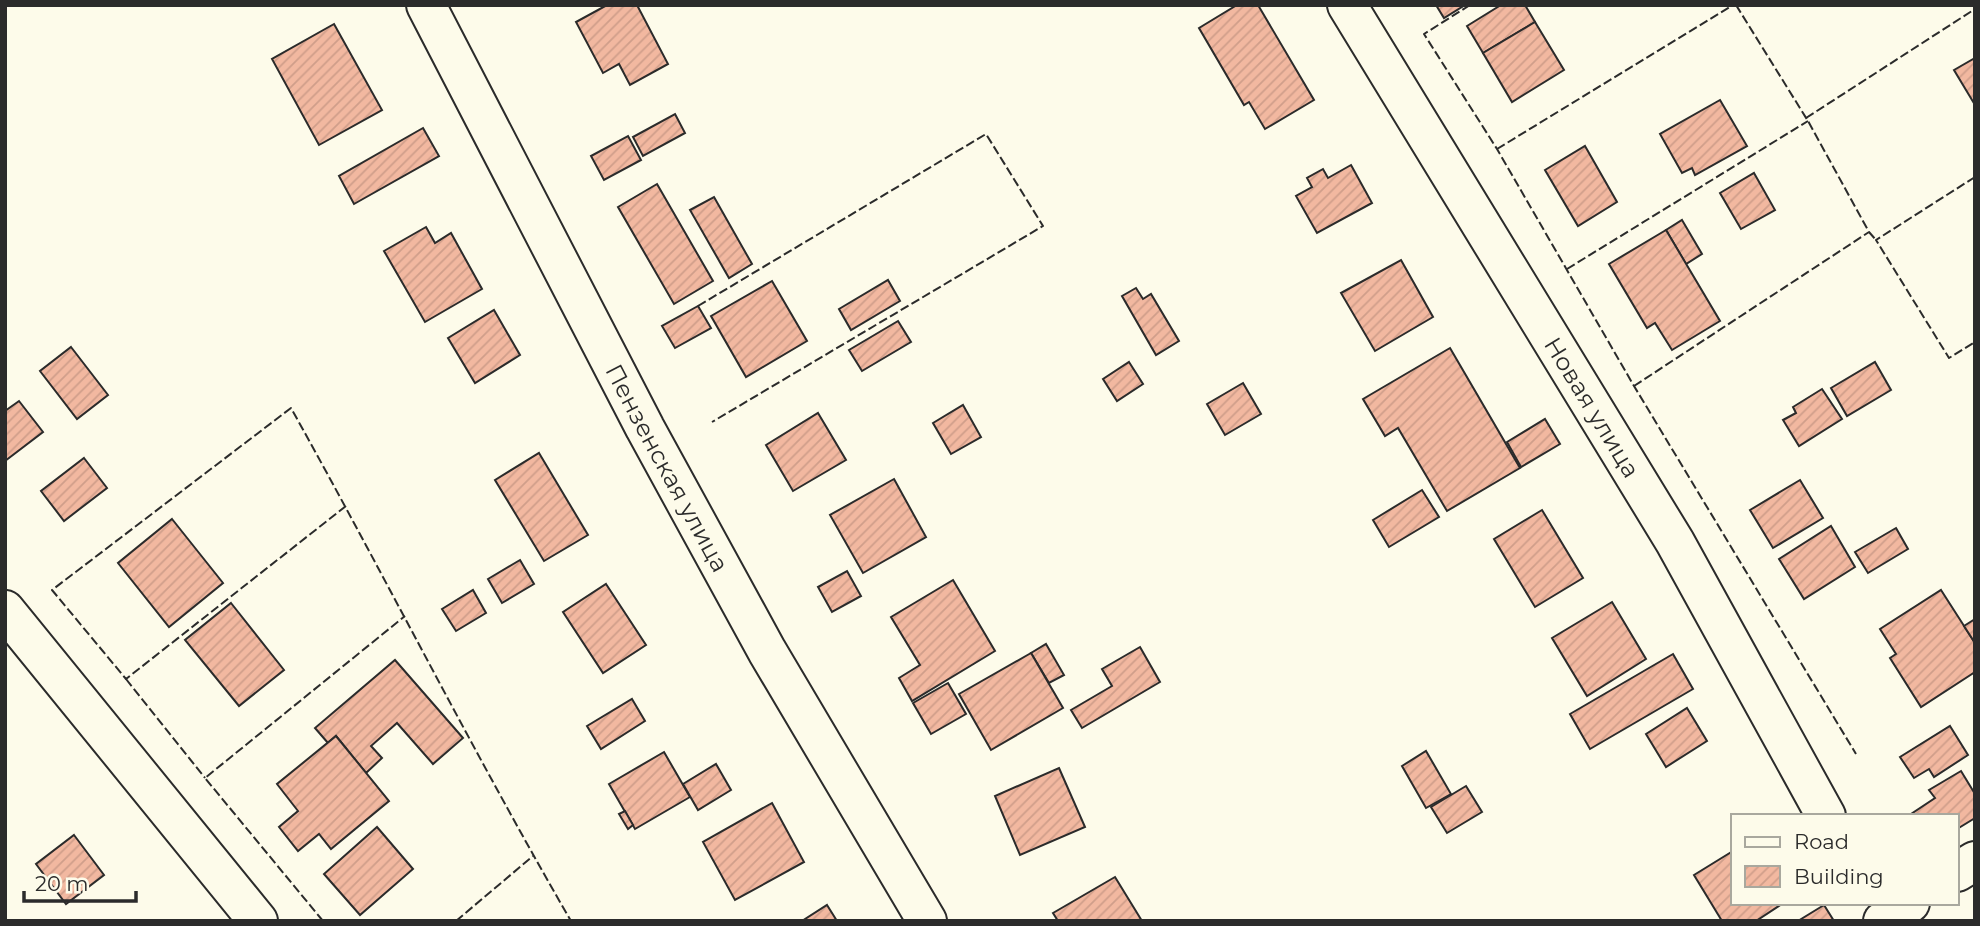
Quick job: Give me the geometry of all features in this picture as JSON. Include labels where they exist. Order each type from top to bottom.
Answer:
[{"type":"street","name":"Пензенская улица","points":[[426,5],[645,428],[767,652],[927,921]]},
{"type":"street","name":"Новая улица","points":[[1347,5],[1675,542],[1825,814]]},
{"type":"street","points":[[5,610],[258,921]]},
{"type":"street","points":[[1959,871],[1975,861]]},
{"type":"street","points":[[1875,905],[1883,921],[1907,905]]},
{"type":"building","points":[[607,5],[637,5],[668,64],[630,85],[619,64],[603,73],[576,22]]},
{"type":"building","points":[[1237,5],[1258,5],[1314,100],[1265,129],[1249,102],[1244,105],[1199,28]]},
{"type":"building","points":[[1436,5],[1465,5],[1444,18]]},
{"type":"building","points":[[1501,5],[1525,5],[1535,22],[1483,53],[1467,26]]},
{"type":"building","points":[[1535,22],[1564,70],[1512,102],[1483,53]]},
{"type":"building","points":[[334,24],[382,110],[319,145],[272,59]]},
{"type":"building","points":[[1975,58],[1975,105],[1954,70]]},
{"type":"building","points":[[1720,100],[1747,146],[1695,175],[1692,168],[1682,173],[1660,134]]},
{"type":"building","points":[[675,114],[685,133],[643,156],[633,137]]},
{"type":"building","points":[[423,128],[439,156],[354,204],[339,176]]},
{"type":"building","points":[[628,136],[641,160],[604,180],[591,156]]},
{"type":"building","points":[[1585,146],[1617,202],[1578,226],[1545,170]]},
{"type":"building","points":[[1351,165],[1372,203],[1317,233],[1296,196],[1312,187],[1307,178],[1323,169],[1328,178]]},
{"type":"building","points":[[1754,173],[1775,210],[1741,229],[1720,193]]},
{"type":"building","points":[[657,184],[713,281],[674,304],[618,207]]},
{"type":"building","points":[[714,197],[752,264],[729,278],[690,210]]},
{"type":"building","points":[[1682,220],[1702,254],[1686,264],[1666,230]]},
{"type":"building","points":[[426,227],[435,243],[451,233],[482,289],[425,322],[384,251]]},
{"type":"building","points":[[1666,230],[1720,321],[1672,350],[1655,323],[1647,328],[1609,264]]},
{"type":"building","points":[[1401,260],[1433,317],[1375,351],[1341,293]]},
{"type":"building","points":[[888,280],[900,301],[851,330],[839,309]]},
{"type":"building","points":[[772,281],[807,341],[746,377],[711,316]]},
{"type":"building","points":[[1136,288],[1143,299],[1151,294],[1179,341],[1156,355],[1122,296]]},
{"type":"building","points":[[698,306],[711,328],[675,348],[662,326]]},
{"type":"building","points":[[494,310],[520,355],[475,383],[448,338]]},
{"type":"building","points":[[898,321],[911,342],[862,371],[849,350]]},
{"type":"building","points":[[71,347],[108,395],[77,419],[40,371]]},
{"type":"building","points":[[1450,348],[1520,468],[1447,511],[1398,428],[1385,436],[1363,399]]},
{"type":"building","points":[[1129,362],[1143,384],[1117,401],[1103,379]]},
{"type":"building","points":[[1875,362],[1891,390],[1847,416],[1831,388]]},
{"type":"building","points":[[1243,383],[1261,414],[1225,435],[1207,404]]},
{"type":"building","points":[[1822,389],[1842,419],[1799,446],[1783,420],[1796,413],[1793,407]]},
{"type":"building","points":[[19,401],[43,432],[5,461],[5,411]]},
{"type":"building","points":[[963,405],[981,437],[951,454],[933,423]]},
{"type":"building","points":[[818,413],[846,460],[793,491],[766,445]]},
{"type":"building","points":[[1545,419],[1560,444],[1521,467],[1507,442]]},
{"type":"building","points":[[539,453],[588,535],[544,561],[495,480]]},
{"type":"building","points":[[84,458],[107,488],[64,521],[41,491]]},
{"type":"building","points":[[894,479],[926,537],[863,573],[830,515]]},
{"type":"building","points":[[1800,480],[1823,518],[1773,548],[1750,510]]},
{"type":"building","points":[[1422,490],[1439,517],[1389,547],[1373,520]]},
{"type":"building","points":[[1542,510],[1583,578],[1535,607],[1494,539]]},
{"type":"building","points":[[172,519],[223,583],[169,627],[118,563]]},
{"type":"building","points":[[1831,526],[1855,567],[1804,599],[1779,559]]},
{"type":"building","points":[[1896,528],[1908,549],[1868,573],[1855,552]]},
{"type":"building","points":[[520,560],[534,584],[502,603],[488,579]]},
{"type":"building","points":[[847,571],[861,596],[832,612],[818,587]]},
{"type":"building","points":[[953,580],[995,651],[912,701],[899,678],[920,665],[891,617]]},
{"type":"building","points":[[606,584],[646,645],[603,673],[563,612]]},
{"type":"building","points":[[473,590],[486,613],[456,631],[442,609]]},
{"type":"building","points":[[1941,590],[1975,643],[1975,672],[1921,707],[1890,658],[1896,654],[1880,629]]},
{"type":"building","points":[[1612,602],[1646,659],[1587,696],[1552,638]]},
{"type":"building","points":[[231,603],[284,670],[239,706],[185,640]]},
{"type":"building","points":[[1975,619],[1975,643],[1964,626]]},
{"type":"building","points":[[1046,644],[1064,675],[1049,683],[1031,653]]},
{"type":"building","points":[[1140,647],[1160,682],[1082,728],[1071,710],[1112,686],[1102,669]]},
{"type":"building","points":[[1031,653],[1063,708],[991,750],[959,694]]},
{"type":"building","points":[[1673,654],[1693,689],[1590,749],[1570,714]]},
{"type":"building","points":[[395,660],[463,738],[433,764],[397,723],[371,746],[382,758],[366,773],[336,736],[328,743],[315,728]]},
{"type":"building","points":[[948,683],[966,714],[931,734],[913,703]]},
{"type":"building","points":[[632,699],[645,721],[601,749],[587,726]]},
{"type":"building","points":[[1687,708],[1707,741],[1666,767],[1646,734]]},
{"type":"building","points":[[1950,726],[1968,755],[1934,777],[1929,769],[1914,778],[1900,757]]},
{"type":"building","points":[[336,736],[389,801],[331,849],[319,834],[298,851],[279,827],[298,811],[277,784]]},
{"type":"building","points":[[1426,751],[1451,794],[1426,808],[1402,766]]},
{"type":"building","points":[[664,752],[690,797],[635,829],[609,784]]},
{"type":"building","points":[[716,764],[731,790],[698,810],[683,784]]},
{"type":"building","points":[[1059,768],[1085,827],[1020,855],[995,796]]},
{"type":"building","points":[[1961,771],[1975,794],[1975,818],[1959,828],[1959,814],[1911,814],[1935,798],[1929,790]]},
{"type":"building","points":[[1466,786],[1482,812],[1447,833],[1431,807]]},
{"type":"building","points":[[772,803],[804,862],[735,900],[703,842]]},
{"type":"building","points":[[625,811],[633,825],[628,829],[619,814]]},
{"type":"building","points":[[377,827],[413,869],[360,915],[324,874]]},
{"type":"building","points":[[74,835],[104,875],[66,904],[36,864]]},
{"type":"building","points":[[1731,852],[1731,905],[1780,905],[1756,921],[1722,921],[1694,875]]},
{"type":"building","points":[[1115,877],[1142,921],[1058,921],[1053,913]]},
{"type":"building","points":[[827,905],[837,921],[802,921]]},
{"type":"building","points":[[1824,905],[1834,921],[1798,921]]},
{"type":"fence","points":[[1470,5],[1424,34],[1497,149],[1634,386],[1856,754]]},
{"type":"fence","points":[[1497,149],[1733,5]]},
{"type":"fence","points":[[1736,5],[1808,121],[1869,232],[1876,240]]},
{"type":"fence","points":[[1806,118],[1975,9]]},
{"type":"fence","points":[[1567,269],[1808,121]]},
{"type":"fence","points":[[698,306],[986,134],[1043,226],[712,422]]},
{"type":"fence","points":[[1975,177],[1876,240],[1949,358],[1975,342]]},
{"type":"fence","points":[[1634,386],[1869,232]]},
{"type":"fence","points":[[346,506],[126,679],[52,590],[291,408],[326,472],[361,536],[499,793],[571,921]]},
{"type":"fence","points":[[323,921],[205,778],[405,616]]},
{"type":"fence","points":[[126,679],[205,778]]},
{"type":"fence","points":[[456,921],[533,856]]}]
